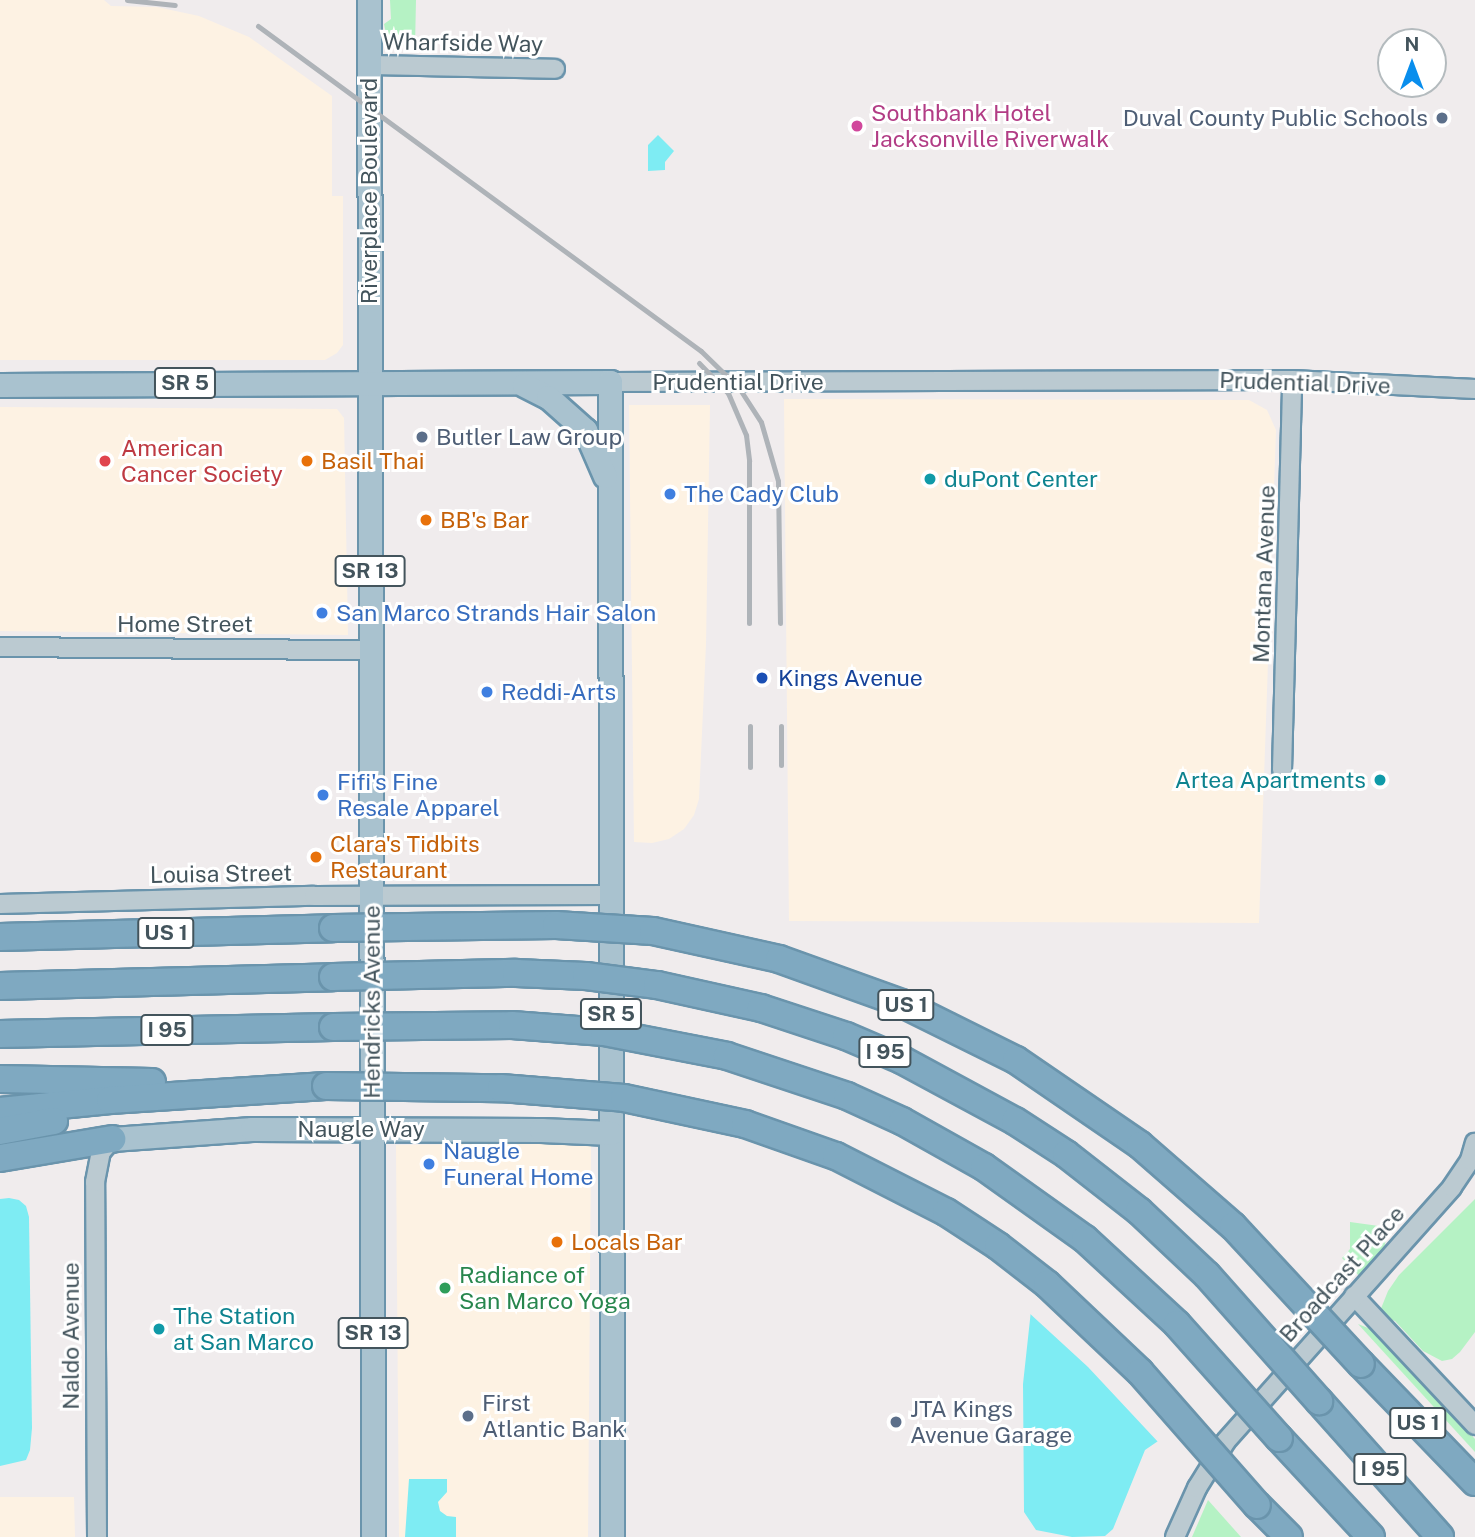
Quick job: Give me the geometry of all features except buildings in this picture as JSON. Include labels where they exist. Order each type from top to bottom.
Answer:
[{"type":"highway","name":"US 1","points":[[0,937],[556,925],[653,931],[779,959],[891,999],[1016,1060],[1140,1145],[1233,1226],[1475,1482]]},
{"type":"highway","name":"I 95","points":[[0,986],[516,973],[623,980],[750,1005],[874,1048],[986,1103],[1058,1149],[1116,1192],[1207,1275],[1440,1537]]},
{"type":"highway","name":"I 95","points":[[0,1034],[512,1025],[614,1033],[727,1056],[856,1100],[932,1137],[985,1167],[1078,1233],[1155,1301],[1371,1537]]},
{"type":"highway","points":[[0,1079],[520,1089],[624,1098],[745,1124],[836,1156],[946,1212],[1047,1284],[1140,1372],[1286,1537]]},
{"type":"highway","points":[[0,1111],[214,1092],[326,1086]]},
{"type":"highway","points":[[0,1131],[214,1092]]},
{"type":"highway","points":[[0,1158],[112,1139]]},
{"type":"main road","name":"Riverplace Boulevard","points":[[369,0],[370,383]]},
{"type":"main road","name":"Prudential Drive","points":[[0,385],[610,382]]},
{"type":"main road","name":"SR 5","points":[[610,382],[612,1537]]},
{"type":"main road","name":"Hendricks Avenue","points":[[370,383],[373,1537]]},
{"type":"main road","name":"SR 5","points":[[518,383],[548,397],[584,430],[610,490]]},
{"type":"main road","name":"Naugle Way","points":[[112,1139],[226,1130],[372,1129],[611,1133]]},
{"type":"street","name":"Wharfside Way","points":[[369,65],[555,69]]},
{"type":"street","name":"Prudential Drive","points":[[610,382],[1292,380],[1475,390]]},
{"type":"street","name":"Montana Avenue","points":[[1282,769],[1292,380]]},
{"type":"street","name":"Home Street","points":[[0,647],[370,650]]},
{"type":"street","name":"Louisa Street","points":[[0,904],[611,895]]},
{"type":"street","name":"Naldo Avenue","points":[[97,1537],[95,1182],[101,1152],[112,1139]]},
{"type":"street","name":"Broadcast Place","points":[[1175,1537],[1204,1475],[1235,1431],[1452,1186],[1470,1160],[1475,1143]]},
{"type":"street","points":[[1354,1296],[1475,1425]]},
{"type":"shaded area","points":[[0,0],[104,0],[111,6],[157,7],[199,16],[249,37],[332,96],[332,196],[343,196],[343,345],[337,353],[325,360],[0,360]]},
{"type":"shaded area","points":[[784,399],[1249,400],[1267,410],[1276,430],[1259,923],[789,921]]},
{"type":"shaded area","points":[[629,405],[710,405],[706,644],[699,799],[694,815],[684,829],[669,839],[652,843],[634,842]]},
{"type":"shaded area","points":[[0,407],[337,409],[344,418],[348,635],[0,631]]},
{"type":"shaded area","points":[[591,1143],[588,1537],[399,1537],[396,1145]]},
{"type":"shaded area","points":[[0,1497],[74,1497],[75,1537],[0,1537]]},
{"type":"green space","points":[[390,0],[416,0],[415,47],[399,46],[391,42],[386,34],[384,24],[391,19]]},
{"type":"green space","points":[[1475,1199],[1475,1332],[1460,1352],[1452,1359],[1442,1361],[1423,1351],[1395,1321],[1378,1316],[1388,1291],[1399,1275]]},
{"type":"green space","points":[[1350,1222],[1379,1226],[1386,1238],[1384,1250],[1361,1278],[1342,1258],[1350,1249]]},
{"type":"green space","points":[[1358,1324],[1373,1330],[1475,1439],[1475,1452]]},
{"type":"green space","points":[[1208,1500],[1241,1537],[1192,1537]]},
{"type":"water","points":[[658,135],[674,151],[665,162],[665,170],[648,171],[648,145]]},
{"type":"water","points":[[0,1199],[19,1200],[26,1206],[29,1217],[32,1428],[26,1460],[0,1466]]},
{"type":"water","points":[[1032,1301],[1164,1437],[1145,1450],[1113,1529],[1105,1536],[1072,1537],[1036,1530],[1024,1512],[1023,1384]]},
{"type":"water","points":[[409,1479],[447,1479],[447,1492],[438,1502],[440,1511],[447,1516],[456,1517],[456,1537],[405,1537]]},
{"type":"pier","points":[[1049,1292],[1175,1419],[1166,1440],[1159,1443],[1088,1367],[1027,1311],[1029,1299],[1036,1294]]},
{"type":"railway","points":[[127,0],[175,5]]},
{"type":"railway","points":[[258,26],[701,351],[739,388],[761,422],[778,481],[780,623]]},
{"type":"railway","points":[[699,363],[728,393],[746,435],[749,461],[749,623]]},
{"type":"railway","points":[[750,726],[750,767]]},
{"type":"railway","points":[[781,726],[781,765]]},
{"type":"place","name":"Duval County Public Schools","points":[[1442,118]]},
{"type":"place","name":"Southbank Hotel Jacksonville Riverwalk","points":[[857,126]]},
{"type":"place","name":"Butler Law Group","points":[[422,437]]},
{"type":"place","name":"American Cancer Society","points":[[105,461]]},
{"type":"place","name":"Basil Thai","points":[[307,461]]},
{"type":"place","name":"duPont Center","points":[[930,479]]},
{"type":"place","name":"The Cady Club","points":[[670,494]]},
{"type":"place","name":"BB's Bar","points":[[426,520]]},
{"type":"place","name":"San Marco Strands Hair Salon","points":[[322,613]]},
{"type":"place","name":"Kings Avenue","points":[[762,678]]},
{"type":"place","name":"Reddi-Arts","points":[[487,692]]},
{"type":"place","name":"Artea Apartments","points":[[1380,780]]},
{"type":"place","name":"Fifi's Fine Resale Apparel","points":[[323,795]]},
{"type":"place","name":"Clara's Tidbits Restaurant","points":[[316,857]]},
{"type":"place","name":"Naugle Funeral Home","points":[[429,1164]]},
{"type":"place","name":"Locals Bar","points":[[557,1242]]},
{"type":"place","name":"Radiance of San Marco Yoga","points":[[445,1288]]},
{"type":"place","name":"The Station at San Marco","points":[[159,1329]]},
{"type":"place","name":"First Atlantic Bank","points":[[468,1416]]},
{"type":"place","name":"JTA Kings Avenue Garage","points":[[896,1422]]}]
